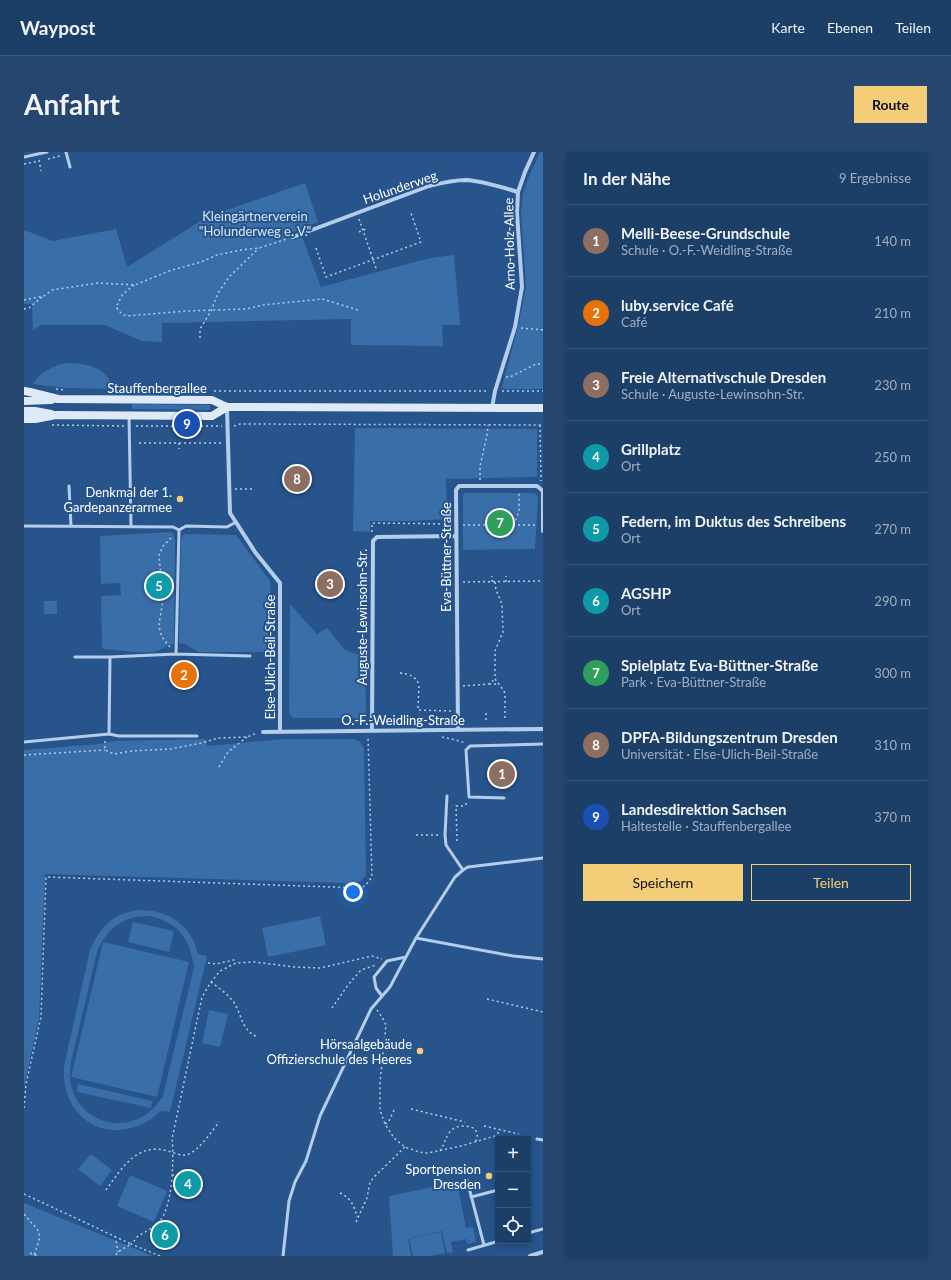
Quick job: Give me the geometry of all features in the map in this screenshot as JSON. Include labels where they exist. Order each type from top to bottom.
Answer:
[{"type":"main road","name":"Stauffenbergallee","points":[[24,392],[30,392],[58,399],[212,400],[227,407]]},
{"type":"main road","points":[[24,401],[58,399]]},
{"type":"main road","points":[[24,411],[35,411],[56,415],[212,416],[227,407],[543,408]]},
{"type":"main road","points":[[24,419],[35,420],[56,415]]},
{"type":"street","name":"Arno-Holz-Allee","points":[[492,408],[495,391],[516,327],[522,287],[517,213],[518,192],[534,152]]},
{"type":"street","name":"Holunderweg","points":[[293,237],[356,212],[429,186],[448,181],[466,180],[485,183],[518,192]]},
{"type":"street","name":"Else-Ulich-Beil-Straße","points":[[227,407],[230,513],[255,552],[280,583],[280,731]]},
{"type":"street","name":"Eva-Büttner-Straße","points":[[458,730],[456,490],[459,486],[537,486],[543,491]]},
{"type":"street","points":[[543,491],[543,531]]},
{"type":"street","name":"Auguste-Lewinsohn-Str.","points":[[370,731],[373,541],[377,536],[456,536]]},
{"type":"street","name":"O.-F.-Weidling-Straße","points":[[263,732],[543,729]]},
{"type":"street","points":[[530,1256],[543,1252]]},
{"type":"lane","points":[[24,157],[47,152]]},
{"type":"lane","points":[[66,152],[70,167]]},
{"type":"lane","points":[[129,416],[131,526]]},
{"type":"lane","points":[[69,486],[71,526]]},
{"type":"lane","points":[[179,530],[186,526],[227,527],[236,522]]},
{"type":"lane","points":[[24,526],[173,527],[179,530]]},
{"type":"lane","points":[[176,654],[179,530]]},
{"type":"lane","points":[[75,657],[176,654],[250,656]]},
{"type":"lane","points":[[110,657],[110,734]]},
{"type":"lane","points":[[24,742],[110,734],[119,736],[197,736]]},
{"type":"lane","points":[[504,798],[469,797],[466,750],[470,746],[543,744]]},
{"type":"lane","points":[[447,796],[445,835],[446,845],[463,870]]},
{"type":"lane","points":[[283,1256],[289,1201],[295,1182],[306,1161],[320,1116],[374,1005],[390,987],[416,938],[455,877],[468,867],[543,858]]},
{"type":"lane","points":[[416,938],[512,956],[543,959]]},
{"type":"lane","points":[[382,996],[376,988],[374,977],[387,961],[406,957]]},
{"type":"lane","points":[[537,1139],[543,1140]]},
{"type":"lane","points":[[467,1180],[484,1245]]},
{"type":"lane","points":[[471,1197],[495,1191]]},
{"type":"lane","points":[[531,1232],[543,1229]]},
{"type":"lane","points":[[468,1250],[495,1242]]},
{"type":"path","points":[[39,162],[41,171]]},
{"type":"path","points":[[356,212],[377,271]]},
{"type":"path","points":[[316,248],[326,277],[421,242],[411,213]]},
{"type":"path","points":[[359,232],[368,228]]},
{"type":"path","points":[[293,237],[259,248],[217,255],[201,262],[169,271],[134,285],[123,294],[116,307],[126,316],[186,311],[246,309],[263,305],[322,299],[358,310]]},
{"type":"path","points":[[200,338],[200,329],[211,310],[218,293],[230,276],[259,248]]},
{"type":"path","points":[[24,309],[30,308],[52,290],[98,283],[134,285]]},
{"type":"path","points":[[24,300],[44,296]]},
{"type":"path","points":[[516,327],[543,330]]},
{"type":"path","points":[[500,376],[510,377],[536,364],[543,364]]},
{"type":"path","points":[[349,392],[543,391]]},
{"type":"path","points":[[240,424],[542,425],[543,491]]},
{"type":"path","points":[[48,425],[212,426]]},
{"type":"path","points":[[480,486],[480,466],[488,435],[488,425]]},
{"type":"path","points":[[139,443],[228,443]]},
{"type":"path","points":[[178,443],[179,449]]},
{"type":"path","points":[[514,524],[519,511],[519,486]]},
{"type":"path","points":[[229,489],[255,489]]},
{"type":"path","points":[[373,541],[372,523],[543,524]]},
{"type":"path","points":[[166,543],[159,555],[163,600],[160,632],[164,640],[176,654]]},
{"type":"path","points":[[492,576],[492,582]]},
{"type":"path","points":[[506,576],[506,582]]},
{"type":"path","points":[[456,582],[543,581]]},
{"type":"path","points":[[495,582],[495,588],[502,604],[503,632],[495,651],[495,679],[505,694],[505,720]]},
{"type":"path","points":[[400,673],[409,674],[418,682],[418,710],[458,711]]},
{"type":"path","points":[[489,684],[495,679]]},
{"type":"path","points":[[457,686],[498,684]]},
{"type":"path","points":[[400,713],[400,721]]},
{"type":"path","points":[[486,713],[486,720]]},
{"type":"path","points":[[24,1108],[26,1084],[41,1017],[46,878],[360,888],[365,886],[372,877],[370,731]]},
{"type":"path","points":[[24,756],[105,750],[114,754],[132,751],[170,749],[202,744],[218,738],[247,737],[263,732]]},
{"type":"path","points":[[219,767],[228,752],[247,737]]},
{"type":"path","points":[[441,737],[460,741],[470,746]]},
{"type":"path","points":[[105,742],[105,750]]},
{"type":"path","points":[[457,841],[456,806],[464,806],[468,803],[469,797]]},
{"type":"path","points":[[416,835],[445,835]]},
{"type":"path","points":[[115,1256],[118,1252],[131,1244],[137,1237],[159,1223],[165,1212],[172,1175],[172,1139],[202,997],[220,971],[236,963],[255,962],[295,967],[320,968],[372,956],[387,961]]},
{"type":"path","points":[[208,963],[216,964],[234,960],[236,963]]},
{"type":"path","points":[[332,1008],[348,985],[361,970],[387,961]]},
{"type":"path","points":[[211,982],[229,996],[236,1006],[244,1026],[250,1033],[257,1036]]},
{"type":"path","points":[[487,999],[543,1012]]},
{"type":"path","points":[[374,1005],[386,1025],[379,1097],[380,1110],[385,1124],[394,1138],[405,1147],[428,1154],[495,1136],[499,1130]]},
{"type":"path","points":[[385,1124],[389,1121],[395,1108]]},
{"type":"path","points":[[411,1110],[465,1122]]},
{"type":"path","points":[[106,1190],[128,1161],[137,1154],[151,1149],[161,1149],[183,1155],[190,1154],[219,1122]]},
{"type":"path","points":[[439,1152],[446,1141],[449,1132],[456,1127],[467,1126],[475,1129],[478,1133],[478,1139],[475,1142]]},
{"type":"path","points":[[484,1126],[519,1134]]},
{"type":"path","points":[[356,1222],[367,1198],[370,1182],[405,1147]]},
{"type":"path","points":[[172,1175],[176,1175],[182,1181]]},
{"type":"path","points":[[340,1193],[348,1198],[353,1205],[357,1217]]},
{"type":"path","points":[[24,1194],[160,1256]]},
{"type":"path","points":[[24,1214],[39,1231],[41,1237],[34,1255]]},
{"type":"path","points":[[115,1236],[118,1252]]},
{"type":"path","points":[[30,1253],[38,1256]]},
{"type":"green space","points":[[540,152],[543,152],[543,389],[504,389],[502,387],[518,326],[526,287],[521,213],[523,194]]},
{"type":"green space","name":"Kleingärtnerverein \"Holunderweg e. V.\"","points":[[305,183],[318,222],[291,233],[294,240],[302,237],[321,287],[430,258],[454,255],[460,325],[442,325],[443,346],[351,345],[351,319],[162,323],[162,342],[142,341],[105,325],[41,325],[33,330],[32,304],[24,304],[24,230],[53,241],[116,229],[127,267],[207,217]]},
{"type":"green space","points":[[66,363],[88,365],[101,371],[110,382],[112,389],[65,388],[33,384],[39,376],[47,370]]},
{"type":"green space","points":[[132,404],[210,405],[210,410],[132,409]]},
{"type":"green space","points":[[355,428],[537,429],[537,477],[446,479],[447,519],[370,521],[370,532],[353,531]]},
{"type":"green space","points":[[464,493],[534,493],[538,496],[535,549],[463,550]]},
{"type":"green space","points":[[173,533],[175,539],[174,644],[154,652],[103,649],[101,596],[121,595],[120,583],[101,584],[100,536]]},
{"type":"green space","points":[[184,534],[236,535],[270,581],[274,652],[199,652],[185,644],[179,643],[181,539]]},
{"type":"green space","points":[[44,601],[57,601],[57,614],[44,614]]},
{"type":"green space","points":[[290,604],[317,634],[327,628],[345,650],[365,657],[366,718],[293,718],[289,713]]},
{"type":"green space","points":[[206,739],[207,746],[283,739],[353,739],[360,742],[364,748],[366,875],[361,881],[345,883],[45,874],[39,1018],[24,1088],[24,750],[99,744],[114,741]]},
{"type":"green space","points":[[132,911],[151,911],[170,917],[185,928],[195,944],[198,954],[207,956],[170,1112],[161,1111],[144,1123],[127,1129],[110,1130],[95,1126],[82,1117],[71,1104],[65,1087],[64,1066],[90,950],[94,941],[104,927],[116,917]],"holes":[[[148,916],[158,918],[175,927],[181,933],[186,940],[194,967],[163,1096],[150,1112],[138,1119],[118,1123],[109,1122],[100,1119],[85,1110],[75,1096],[70,1078],[72,1055],[97,952],[105,937],[116,925],[131,918]]]},
{"type":"green space","points":[[320,916],[326,945],[268,957],[262,928]]},
{"type":"green space","points":[[133,922],[174,931],[169,952],[128,942]]},
{"type":"green space","points":[[103,942],[189,962],[157,1097],[71,1077]]},
{"type":"green space","points":[[209,1010],[228,1014],[220,1047],[202,1043]]},
{"type":"green space","points":[[78,1084],[152,1101],[151,1108],[77,1092]]},
{"type":"green space","points":[[91,1154],[112,1170],[100,1186],[78,1169]]},
{"type":"green space","points":[[130,1175],[167,1191],[154,1222],[117,1206]]},
{"type":"green space","points":[[457,1182],[466,1228],[473,1227],[476,1242],[467,1244],[466,1239],[451,1242],[453,1252],[447,1253],[442,1231],[408,1239],[411,1256],[393,1256],[389,1196]]},
{"type":"green space","points":[[24,1203],[153,1256],[24,1256]]},
{"type":"green space","points":[[441,1232],[445,1253],[431,1256],[413,1256],[409,1239]]},
{"type":"place","name":"Landesdirektion Sachsen","points":[[187,424]]},
{"type":"place","name":"DPFA-Bildungszentrum Dresden","points":[[297,479]]},
{"type":"place","name":"Denkmal der 1. Gardepanzerarmee","points":[[180,499]]},
{"type":"place","name":"Spielplatz Eva-Büttner-Straße","points":[[500,523]]},
{"type":"place","name":"Freie Alternativschule Dresden","points":[[330,584]]},
{"type":"place","name":"Federn, im Duktus des Schreibens","points":[[159,586]]},
{"type":"place","name":"luby.service Café","points":[[184,675]]},
{"type":"place","name":"Melli-Beese-Grundschule","points":[[502,774]]},
{"type":"place","name":"Hörsaalgebäude Offizierschule des Heeres","points":[[420,1051]]},
{"type":"place","name":"Sportpension Dresden","points":[[489,1176]]},
{"type":"place","name":"Grillplatz","points":[[188,1184]]},
{"type":"place","name":"AGSHP","points":[[165,1235]]}]
